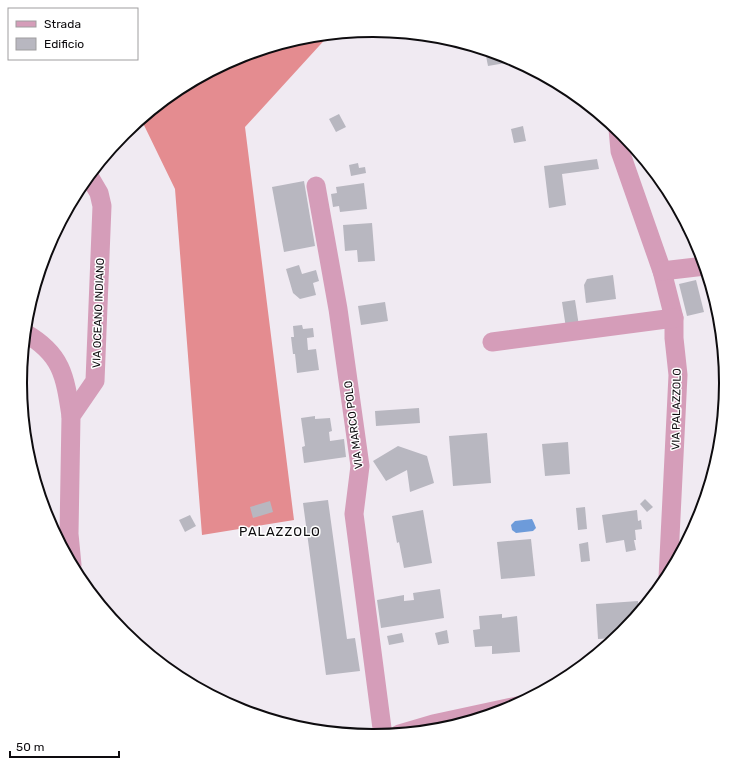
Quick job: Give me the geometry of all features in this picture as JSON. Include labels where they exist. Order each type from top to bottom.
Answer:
[{"type":"street","name":"VIA PALAZZOLO","points":[[619,138],[620,150],[662,271],[674,318],[674,338],[678,375],[669,566]]},
{"type":"street","name":"VIA OCEANO INDIANO","points":[[71,416],[95,381],[102,206],[99,193],[92,182]]},
{"type":"street","name":"VIA MARCO POLO","points":[[316,186],[338,309],[360,466],[354,514],[382,730]]},
{"type":"street","points":[[662,271],[700,267]]},
{"type":"street","points":[[492,342],[674,318]]},
{"type":"street","points":[[30,336],[40,341],[51,352],[60,366],[67,384],[71,416],[68,534],[70,552]]},
{"type":"street","points":[[429,725],[470,716]]},
{"type":"shaded area","points":[[324,41],[245,127],[294,520],[202,535],[175,189],[144,124],[181,95],[200,83],[241,63],[284,49]]},
{"type":"water","points":[[532,519],[536,528],[533,531],[516,533],[512,530],[511,525],[515,521]]},
{"type":"building","points":[[486,55],[506,63],[488,66]]},
{"type":"building","points":[[339,114],[346,127],[336,132],[329,119]]},
{"type":"building","points":[[523,126],[526,141],[514,143],[511,129]]},
{"type":"building","points":[[597,159],[599,169],[562,174],[566,205],[549,208],[544,166]]},
{"type":"building","points":[[358,163],[359,168],[365,167],[366,173],[351,176],[349,165]]},
{"type":"building","points":[[304,181],[315,246],[284,252],[272,187]]},
{"type":"building","points":[[364,183],[367,209],[340,212],[339,206],[333,207],[331,194],[337,193],[336,187]]},
{"type":"building","points":[[372,223],[375,261],[358,262],[357,250],[345,251],[343,225]]},
{"type":"building","points":[[299,265],[302,274],[316,270],[319,281],[313,283],[316,295],[300,299],[293,293],[286,269]]},
{"type":"building","points":[[613,275],[616,299],[586,303],[584,285],[587,279]]},
{"type":"building","points":[[696,280],[704,312],[687,316],[679,284]]},
{"type":"building","points":[[575,300],[579,326],[566,328],[562,302]]},
{"type":"building","points":[[385,302],[388,321],[361,325],[358,306]]},
{"type":"building","points":[[302,325],[303,329],[313,328],[314,337],[307,338],[308,350],[316,349],[319,370],[297,373],[291,337],[294,337],[293,326]]},
{"type":"building","points":[[419,408],[420,423],[376,426],[375,411]]},
{"type":"building","points":[[315,416],[315,419],[330,418],[332,431],[329,432],[330,441],[344,439],[346,457],[304,463],[302,447],[305,446],[301,418]]},
{"type":"building","points":[[487,433],[491,483],[453,486],[449,436]]},
{"type":"building","points":[[568,442],[570,474],[545,476],[542,444]]},
{"type":"building","points":[[398,446],[427,456],[434,483],[410,492],[407,470],[386,481],[373,461]]},
{"type":"building","points":[[645,499],[653,507],[647,512],[640,504]]},
{"type":"building","points":[[328,500],[347,639],[355,638],[360,671],[326,675],[303,503]]},
{"type":"building","points":[[270,501],[273,512],[253,518],[250,507]]},
{"type":"building","points":[[585,507],[587,529],[578,530],[576,508]]},
{"type":"building","points":[[423,510],[432,563],[404,568],[392,516]]},
{"type":"building","points":[[637,510],[638,521],[641,520],[642,529],[635,530],[636,540],[634,540],[636,550],[626,552],[624,540],[606,543],[602,515]]},
{"type":"building","points":[[190,515],[196,526],[185,532],[179,520]]},
{"type":"building","points":[[531,539],[535,576],[501,579],[497,542]]},
{"type":"building","points":[[588,542],[590,561],[581,562],[579,544]]},
{"type":"building","points":[[440,589],[444,618],[381,628],[377,600],[404,595],[404,601],[414,600],[413,593]]},
{"type":"building","points":[[638,601],[638,606],[619,629],[608,638],[598,639],[596,604]]},
{"type":"building","points":[[502,614],[502,618],[517,616],[520,652],[492,654],[492,646],[475,647],[473,630],[480,629],[479,616]]},
{"type":"building","points":[[447,630],[449,643],[438,645],[435,633]]},
{"type":"building","points":[[402,633],[404,642],[389,645],[387,636]]},
{"type":"district","name":"PALAZZOLO","points":[[280,531]]}]
